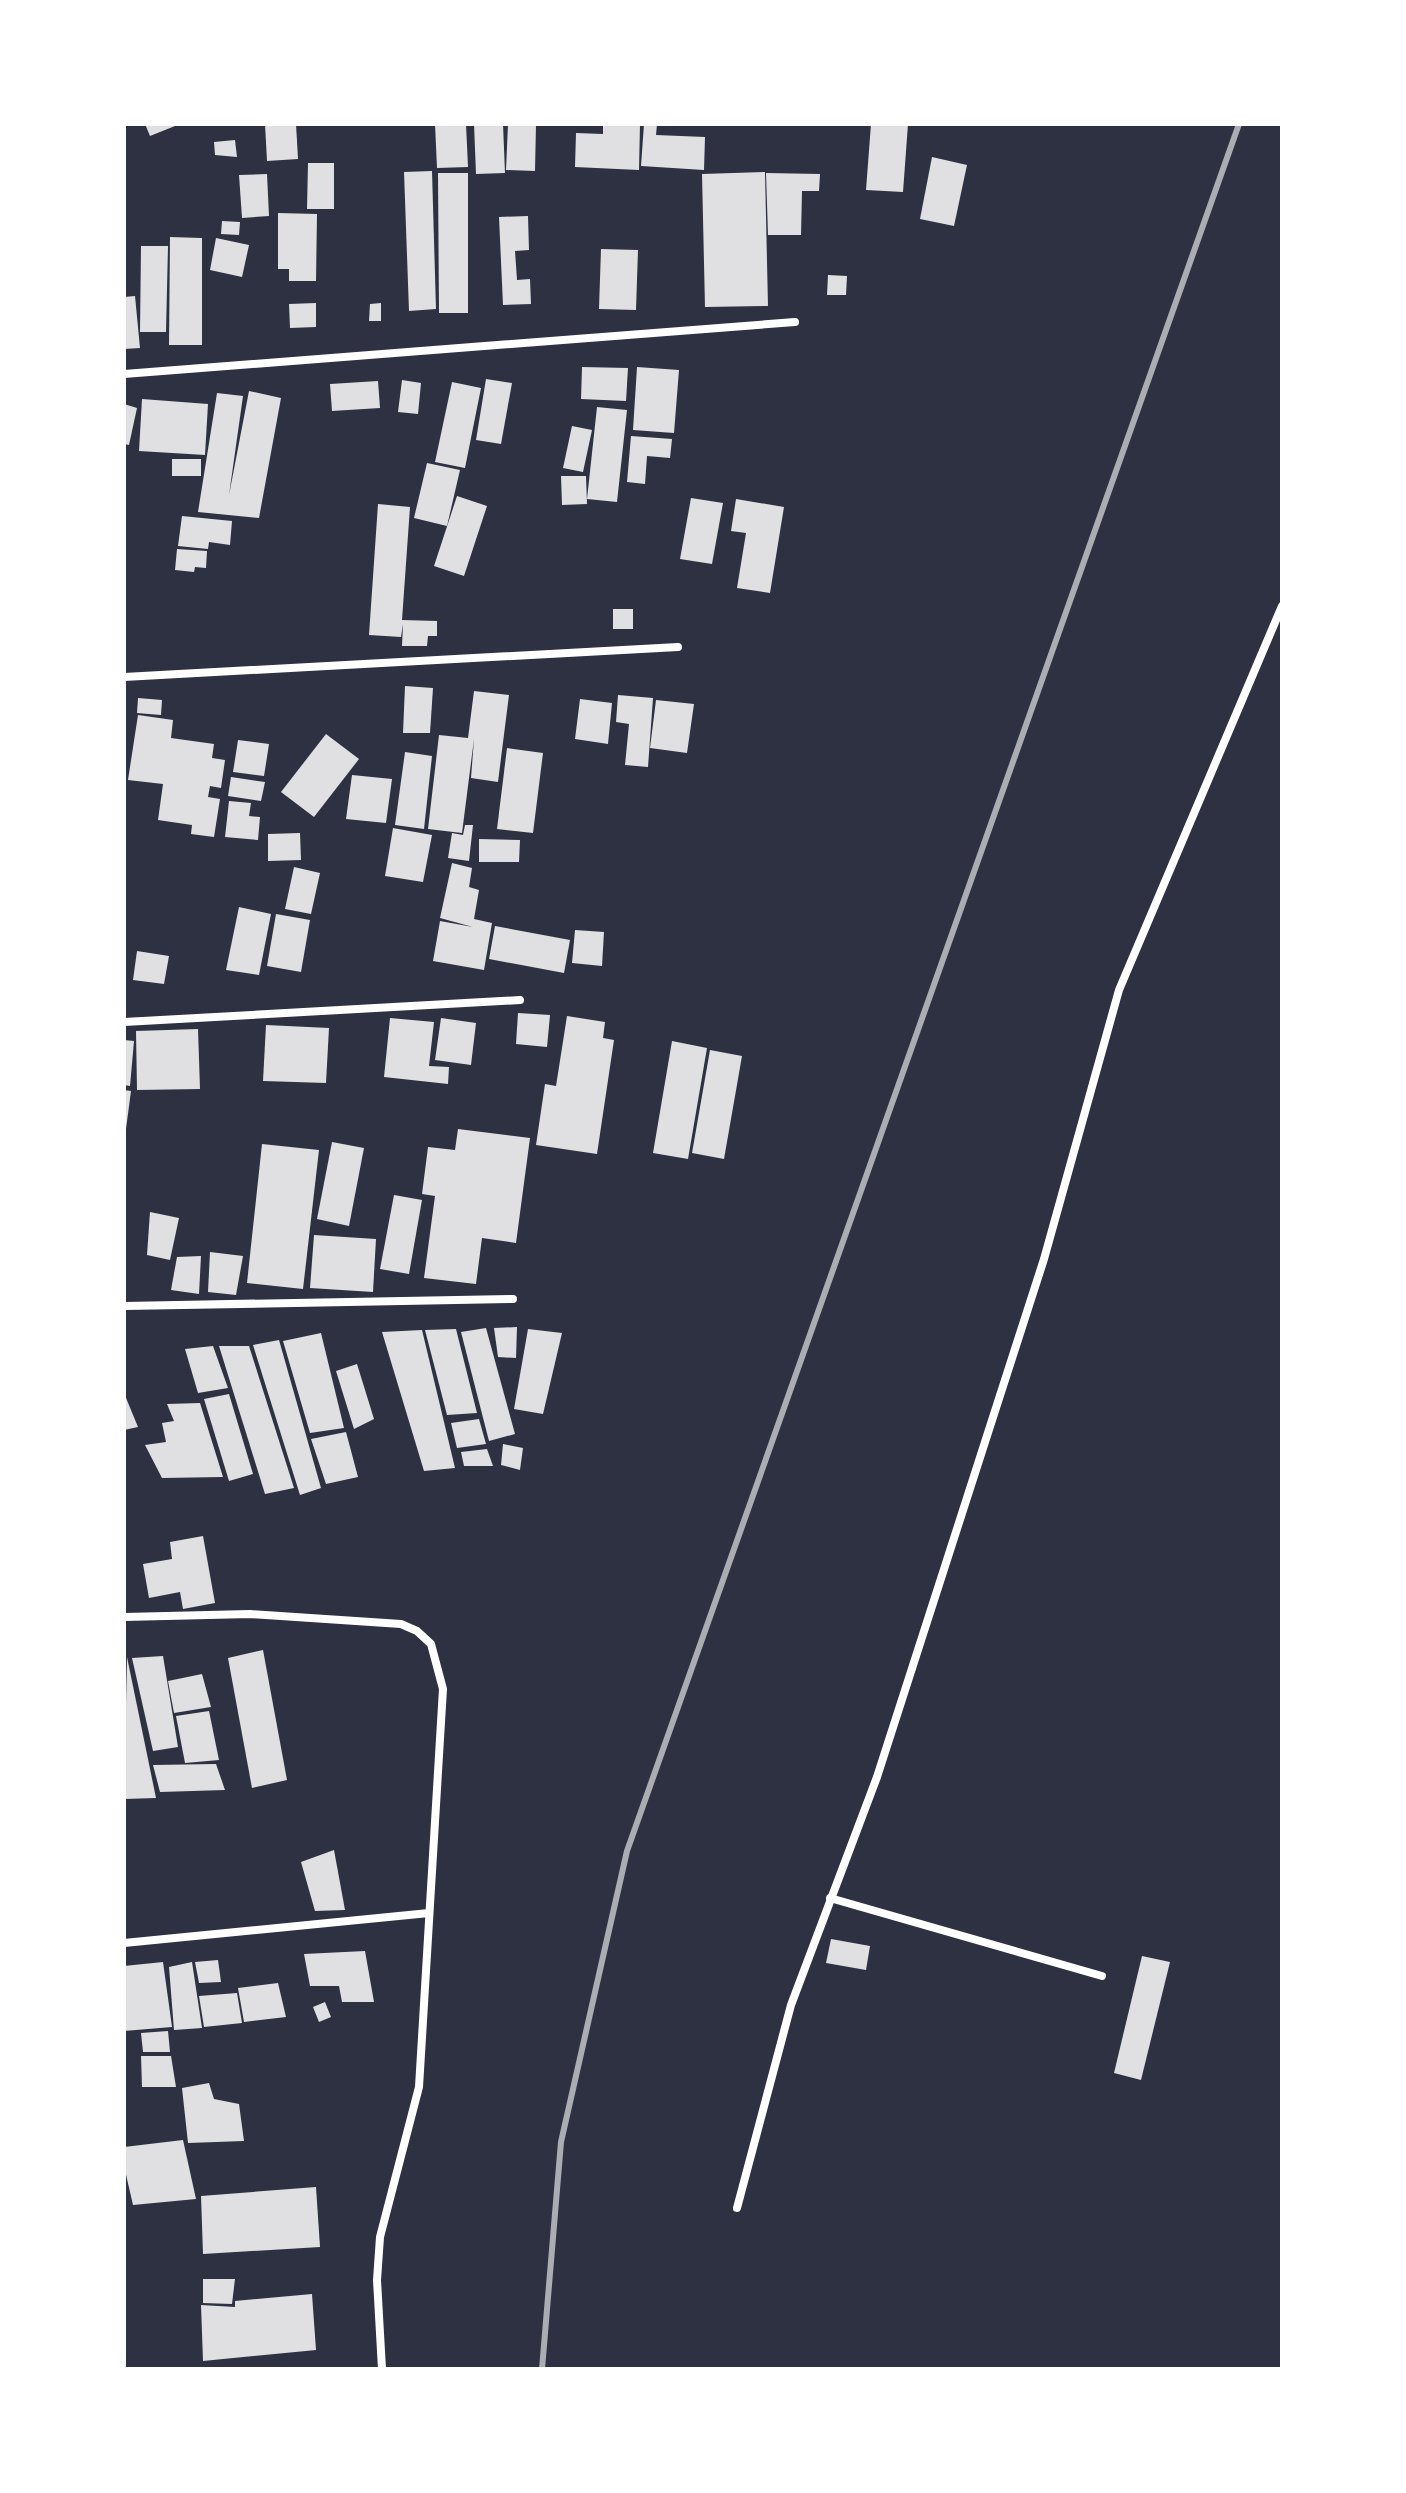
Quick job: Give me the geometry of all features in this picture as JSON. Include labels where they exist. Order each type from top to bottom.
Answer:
[{"type":"street","points":[[124,374],[795,322]]},
{"type":"street","points":[[737,2208],[791,2005],[877,1777],[1044,1259],[1119,990],[1282,606]]},
{"type":"street","points":[[124,677],[678,647]]},
{"type":"street","points":[[124,1022],[520,1000]]},
{"type":"street","points":[[124,1306],[513,1299]]},
{"type":"street","points":[[124,1617],[250,1614],[401,1624],[417,1631],[431,1644],[443,1689],[419,2087],[380,2237],[377,2280],[382,2369]]},
{"type":"street","points":[[830,1898],[1102,1976]]},
{"type":"street","points":[[124,1943],[429,1913]]},
{"type":"building","points":[[145,124],[180,124],[150,136]]},
{"type":"building","points":[[265,124],[296,124],[298,159],[267,161]]},
{"type":"building","points":[[435,124],[466,124],[468,167],[437,168]]},
{"type":"building","points":[[474,124],[503,124],[505,173],[476,174]]},
{"type":"building","points":[[508,124],[536,124],[535,171],[506,170]]},
{"type":"building","points":[[603,124],[640,124],[639,170],[575,167],[576,133],[603,134]]},
{"type":"building","points":[[644,124],[657,124],[656,135],[705,137],[704,170],[641,166]]},
{"type":"building","points":[[871,124],[908,124],[903,192],[866,190]]},
{"type":"building","points":[[235,140],[237,157],[215,155],[214,142]]},
{"type":"building","points":[[932,157],[967,165],[954,226],[920,219]]},
{"type":"building","points":[[308,163],[334,163],[334,209],[307,209]]},
{"type":"building","points":[[432,171],[436,309],[409,311],[404,172]]},
{"type":"building","points":[[765,172],[768,306],[705,307],[702,174]]},
{"type":"building","points":[[438,173],[468,173],[468,313],[439,313]]},
{"type":"building","points":[[766,173],[820,174],[819,191],[802,191],[801,235],[768,235]]},
{"type":"building","points":[[267,174],[269,216],[242,218],[239,175]]},
{"type":"building","points":[[278,213],[317,214],[316,281],[289,281],[289,269],[278,269]]},
{"type":"building","points":[[528,216],[529,250],[515,251],[517,280],[530,279],[531,304],[503,305],[499,217]]},
{"type":"building","points":[[222,221],[240,222],[239,235],[221,234]]},
{"type":"building","points":[[170,237],[202,238],[202,345],[169,345]]},
{"type":"building","points":[[216,238],[249,245],[242,277],[210,270]]},
{"type":"building","points":[[141,246],[168,246],[166,332],[140,332]]},
{"type":"building","points":[[601,249],[638,250],[636,310],[599,309]]},
{"type":"building","points":[[828,275],[847,276],[846,295],[827,295]]},
{"type":"building","points":[[135,296],[140,348],[124,349],[124,297]]},
{"type":"building","points":[[316,303],[316,327],[290,328],[289,304]]},
{"type":"building","points":[[381,303],[381,321],[369,321],[370,304]]},
{"type":"building","points":[[582,367],[628,368],[626,401],[581,399]]},
{"type":"building","points":[[637,367],[679,370],[674,433],[633,430]]},
{"type":"building","points":[[486,379],[512,383],[501,444],[476,440]]},
{"type":"building","points":[[402,380],[421,383],[418,414],[398,412]]},
{"type":"building","points":[[378,381],[380,408],[332,411],[330,384]]},
{"type":"building","points":[[452,382],[481,388],[465,468],[435,462]]},
{"type":"building","points":[[249,391],[281,398],[259,518],[198,512],[217,393],[243,396],[229,495]]},
{"type":"building","points":[[142,399],[208,404],[205,455],[139,451]]},
{"type":"building","points":[[124,404],[137,408],[129,445],[124,444]]},
{"type":"building","points":[[597,407],[627,410],[617,502],[587,499]]},
{"type":"building","points":[[572,426],[592,430],[583,472],[563,468]]},
{"type":"building","points":[[631,436],[672,439],[670,458],[647,456],[645,484],[627,482]]},
{"type":"building","points":[[172,459],[201,459],[201,476],[172,476]]},
{"type":"building","points":[[427,463],[460,470],[447,526],[414,518]]},
{"type":"building","points":[[561,476],[586,476],[587,504],[562,505]]},
{"type":"building","points":[[457,496],[487,506],[464,576],[434,566]]},
{"type":"building","points":[[691,498],[723,503],[712,564],[680,559]]},
{"type":"building","points":[[736,499],[784,507],[770,593],[737,588],[746,533],[731,531]]},
{"type":"building","points":[[378,504],[410,507],[402,620],[437,621],[437,636],[428,636],[427,646],[402,646],[403,624],[401,637],[369,635]]},
{"type":"building","points":[[182,516],[232,521],[230,545],[209,542],[208,549],[178,546]]},
{"type":"building","points":[[177,549],[207,551],[206,568],[195,567],[194,572],[175,570]]},
{"type":"building","points":[[613,609],[633,609],[633,629],[613,629]]},
{"type":"building","points":[[405,686],[433,688],[430,733],[403,733]]},
{"type":"building","points":[[474,691],[509,695],[498,782],[471,778],[474,739],[462,833],[428,829],[439,735],[468,738]]},
{"type":"building","points":[[618,695],[653,698],[648,767],[625,765],[629,724],[616,722]]},
{"type":"building","points":[[138,698],[162,700],[161,715],[137,713]]},
{"type":"building","points":[[580,699],[612,703],[608,744],[575,739]]},
{"type":"building","points":[[656,700],[694,704],[687,753],[650,748]]},
{"type":"building","points":[[138,715],[173,720],[171,738],[214,744],[212,758],[225,760],[221,788],[210,786],[208,797],[220,799],[214,837],[191,834],[192,825],[158,820],[163,784],[128,780]]},
{"type":"building","points":[[326,734],[359,759],[314,817],[281,792]]},
{"type":"building","points":[[238,740],[269,744],[264,776],[233,772]]},
{"type":"building","points":[[507,748],[543,753],[533,833],[497,829]]},
{"type":"building","points":[[405,752],[432,756],[424,829],[395,825]]},
{"type":"building","points":[[352,775],[392,779],[386,823],[346,819]]},
{"type":"building","points":[[231,777],[265,782],[261,801],[228,796]]},
{"type":"building","points":[[229,801],[251,803],[249,816],[260,817],[258,840],[225,837]]},
{"type":"building","points":[[465,825],[473,825],[469,861],[448,858],[452,833],[463,835]]},
{"type":"building","points":[[393,828],[432,835],[423,882],[385,876]]},
{"type":"building","points":[[300,833],[301,860],[268,861],[268,834]]},
{"type":"building","points":[[479,839],[520,840],[519,862],[479,862]]},
{"type":"building","points":[[452,863],[472,868],[469,887],[479,890],[474,919],[492,923],[484,970],[433,961],[440,921],[473,927],[440,918]]},
{"type":"building","points":[[294,867],[320,873],[311,914],[285,909]]},
{"type":"building","points":[[239,907],[271,914],[259,975],[226,970]]},
{"type":"building","points":[[276,914],[310,920],[301,972],[267,966]]},
{"type":"building","points":[[495,926],[570,940],[564,973],[489,959]]},
{"type":"building","points":[[575,930],[604,932],[602,966],[572,963]]},
{"type":"building","points":[[137,951],[169,956],[164,984],[133,980]]},
{"type":"building","points":[[518,1013],[550,1015],[547,1047],[516,1044]]},
{"type":"building","points":[[567,1016],[605,1022],[603,1038],[614,1040],[597,1154],[536,1145],[545,1084],[556,1086]]},
{"type":"building","points":[[390,1018],[434,1022],[429,1066],[449,1067],[448,1084],[384,1077]]},
{"type":"building","points":[[441,1018],[476,1023],[471,1065],[435,1060]]},
{"type":"building","points":[[266,1025],[329,1028],[326,1083],[263,1081]]},
{"type":"building","points":[[198,1029],[200,1089],[137,1090],[136,1031]]},
{"type":"building","points":[[124,1040],[134,1041],[130,1086],[124,1085]]},
{"type":"building","points":[[672,1041],[707,1048],[688,1159],[653,1153]]},
{"type":"building","points":[[710,1050],[742,1056],[724,1159],[692,1153]]},
{"type":"building","points":[[124,1090],[131,1091],[126,1129],[124,1129]]},
{"type":"building","points":[[458,1129],[530,1138],[516,1243],[482,1238],[476,1284],[424,1278],[435,1196],[422,1194],[428,1147],[455,1150]]},
{"type":"building","points":[[332,1142],[364,1148],[349,1226],[317,1219]]},
{"type":"building","points":[[262,1144],[319,1150],[303,1289],[247,1283]]},
{"type":"building","points":[[394,1195],[422,1200],[409,1274],[380,1269]]},
{"type":"building","points":[[150,1212],[179,1218],[170,1260],[147,1255]]},
{"type":"building","points":[[314,1235],[376,1239],[373,1292],[310,1288]]},
{"type":"building","points":[[210,1252],[243,1256],[236,1295],[208,1292]]},
{"type":"building","points":[[201,1256],[199,1294],[171,1290],[177,1257]]},
{"type":"building","points":[[517,1327],[516,1358],[498,1357],[494,1328]]},
{"type":"building","points":[[486,1328],[515,1434],[489,1441],[461,1332]]},
{"type":"building","points":[[456,1329],[477,1413],[447,1415],[425,1330]]},
{"type":"building","points":[[528,1329],[562,1333],[543,1414],[514,1409]]},
{"type":"building","points":[[422,1330],[455,1468],[424,1471],[382,1332]]},
{"type":"building","points":[[321,1333],[344,1428],[310,1433],[283,1341]]},
{"type":"building","points":[[279,1340],[321,1488],[300,1495],[253,1345]]},
{"type":"building","points":[[213,1346],[228,1388],[198,1393],[185,1349]]},
{"type":"building","points":[[219,1346],[249,1346],[294,1488],[265,1494]]},
{"type":"building","points":[[357,1364],[374,1419],[354,1429],[336,1371]]},
{"type":"building","points":[[124,1393],[138,1427],[124,1430]]},
{"type":"building","points":[[229,1394],[253,1474],[229,1481],[204,1399]]},
{"type":"building","points":[[200,1403],[223,1477],[162,1478],[145,1445],[166,1442],[162,1423],[174,1421],[167,1404]]},
{"type":"building","points":[[479,1419],[486,1444],[457,1448],[451,1423]]},
{"type":"building","points":[[346,1432],[358,1477],[326,1484],[311,1439]]},
{"type":"building","points":[[503,1444],[523,1448],[520,1470],[501,1465]]},
{"type":"building","points":[[487,1449],[493,1466],[464,1466],[461,1452]]},
{"type":"building","points":[[203,1536],[215,1603],[183,1609],[180,1592],[149,1598],[143,1564],[172,1559],[170,1542]]},
{"type":"building","points":[[263,1650],[287,1780],[252,1788],[228,1658]]},
{"type":"building","points":[[163,1656],[178,1747],[153,1751],[132,1658]]},
{"type":"building","points":[[127,1657],[156,1798],[124,1799]]},
{"type":"building","points":[[202,1674],[211,1707],[174,1713],[168,1681]]},
{"type":"building","points":[[209,1711],[219,1760],[185,1763],[176,1716]]},
{"type":"building","points":[[216,1764],[225,1790],[160,1792],[153,1765]]},
{"type":"building","points":[[334,1850],[345,1910],[315,1911],[301,1862]]},
{"type":"building","points":[[831,1939],[870,1946],[866,1970],[826,1963]]},
{"type":"building","points":[[365,1951],[374,2002],[342,2002],[339,1986],[310,1986],[304,1954]]},
{"type":"building","points":[[1142,1956],[1170,1962],[1141,2080],[1114,2073]]},
{"type":"building","points":[[218,1960],[221,1982],[199,1983],[195,1962]]},
{"type":"building","points":[[163,1962],[172,2027],[124,2031],[124,1966]]},
{"type":"building","points":[[192,1962],[202,2028],[174,2030],[169,1967]]},
{"type":"building","points":[[278,1983],[286,2017],[244,2022],[238,1988]]},
{"type":"building","points":[[237,1993],[242,2023],[204,2027],[199,1996]]},
{"type":"building","points":[[325,2002],[331,2017],[319,2022],[313,2007]]},
{"type":"building","points":[[168,2031],[170,2052],[143,2052],[141,2033]]},
{"type":"building","points":[[141,2056],[171,2056],[176,2087],[142,2087]]},
{"type":"building","points":[[209,2083],[214,2099],[239,2104],[244,2141],[188,2143],[182,2088]]},
{"type":"building","points":[[183,2140],[196,2199],[133,2205],[124,2166],[124,2147]]},
{"type":"building","points":[[316,2187],[320,2247],[203,2254],[201,2196]]},
{"type":"building","points":[[203,2279],[235,2279],[232,2304],[203,2303]]},
{"type":"building","points":[[312,2294],[316,2350],[203,2361],[201,2305],[235,2307],[235,2301]]},
{"type":"railway","points":[[542,2369],[561,2142],[627,1851],[1239,124]]}]
